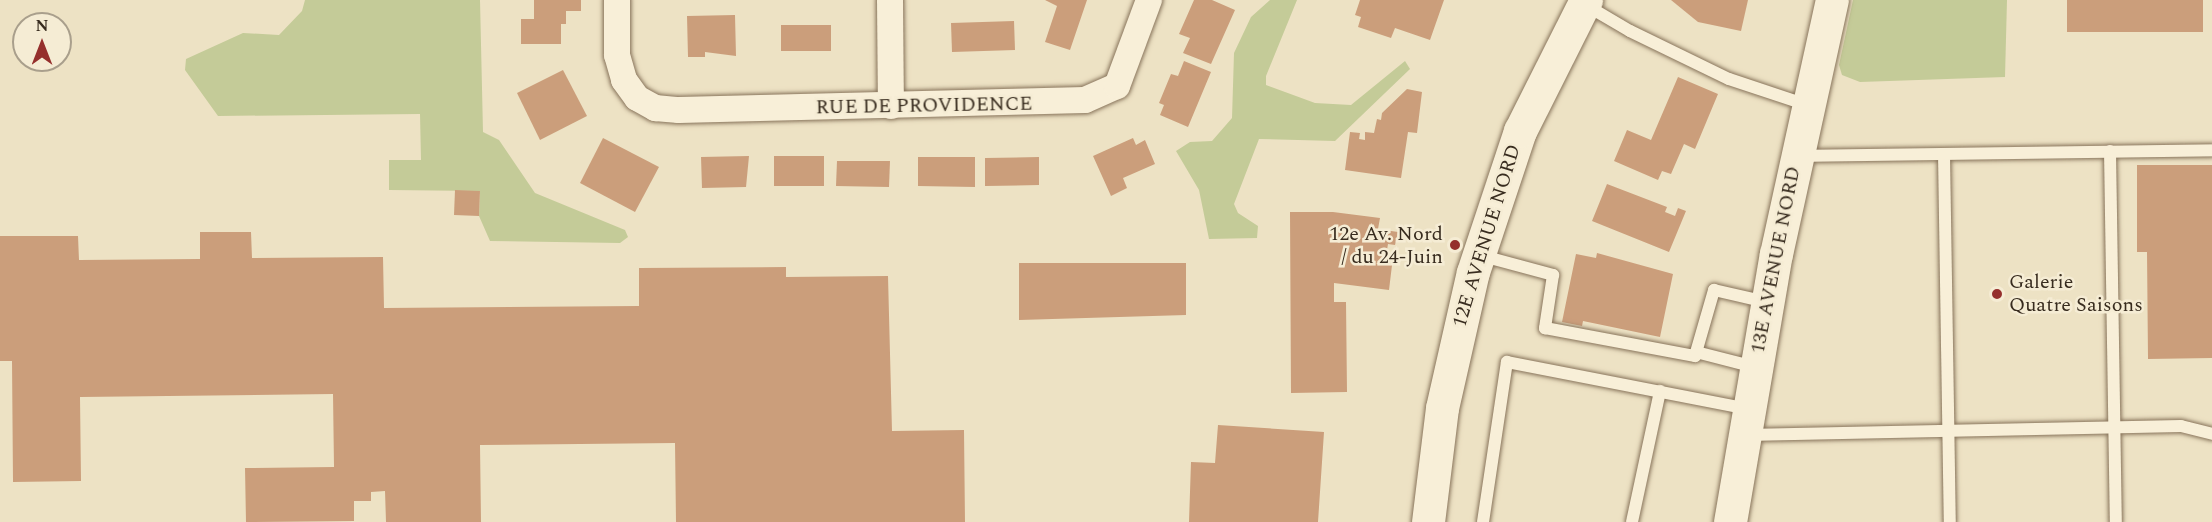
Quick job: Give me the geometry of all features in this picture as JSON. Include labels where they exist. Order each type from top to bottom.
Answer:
[{"type":"main road","name":"13E AVENUE NORD","points":[[1730,522],[1767,302],[1806,105],[1832,0]]},
{"type":"main road","name":"12E AVENUE NORD","points":[[1428,522],[1442,408],[1478,254],[1520,131],[1585,2]]},
{"type":"street","name":"RUE DE PROVIDENCE","points":[[617,0],[617,55],[624,80],[637,98],[655,108],[679,110],[1064,103],[1101,96],[1117,86],[1126,70],[1149,0]]},
{"type":"street","points":[[890,0],[891,106]]},
{"type":"lane","points":[[1585,2],[1630,31],[1729,79],[1806,105]]},
{"type":"lane","points":[[1797,156],[2212,150]]},
{"type":"lane","points":[[2110,151],[2116,522]]},
{"type":"lane","points":[[1944,154],[1950,522]]},
{"type":"lane","points":[[1478,254],[1553,274],[1545,328],[1695,356],[1714,290],[1767,302]]},
{"type":"lane","points":[[1696,352],[1755,367]]},
{"type":"lane","points":[[1483,522],[1507,362],[1660,392],[1746,422],[1947,433],[2181,426],[2212,434]]},
{"type":"lane","points":[[1632,522],[1660,392]]},
{"type":"green space","points":[[305,0],[480,0],[483,132],[499,140],[535,193],[625,230],[628,237],[620,243],[490,241],[479,216],[480,191],[389,190],[389,160],[421,160],[420,114],[218,116],[185,70],[186,59],[243,33],[279,35],[302,11]]},
{"type":"green space","points":[[1270,0],[1297,0],[1266,76],[1266,85],[1315,103],[1351,105],[1405,61],[1410,69],[1335,141],[1259,139],[1234,204],[1238,213],[1258,226],[1257,238],[1209,239],[1199,190],[1176,151],[1190,142],[1212,141],[1232,118],[1234,53],[1251,17]]},
{"type":"green space","points":[[1853,0],[2007,0],[2005,77],[1860,82],[1842,75],[1839,65]]},
{"type":"building","points":[[534,0],[581,0],[581,11],[566,11],[566,24],[561,24],[561,44],[521,44],[521,19],[534,19]]},
{"type":"building","points":[[1045,0],[1087,0],[1070,50],[1045,42],[1057,6]]},
{"type":"building","points":[[1194,0],[1212,0],[1235,10],[1211,64],[1183,53],[1190,38],[1179,34]]},
{"type":"building","points":[[1360,0],[1444,0],[1430,40],[1395,28],[1391,38],[1358,27],[1361,17],[1355,15]]},
{"type":"building","points":[[1671,0],[1748,0],[1741,31],[1698,22]]},
{"type":"building","points":[[2067,0],[2203,0],[2203,32],[2067,32]]},
{"type":"building","points":[[735,15],[736,56],[705,52],[705,57],[688,57],[687,16]]},
{"type":"building","points":[[1014,21],[1015,50],[952,52],[951,23]]},
{"type":"building","points":[[781,25],[831,25],[831,51],[781,51]]},
{"type":"building","points":[[1184,61],[1211,72],[1188,127],[1160,115],[1164,105],[1159,103],[1171,74],[1178,76]]},
{"type":"building","points":[[563,70],[587,116],[540,140],[517,93]]},
{"type":"building","points":[[1678,77],[1718,94],[1695,149],[1684,144],[1671,174],[1662,171],[1658,180],[1614,161],[1627,130],[1651,140]]},
{"type":"building","points":[[1407,89],[1422,92],[1417,133],[1408,132],[1401,178],[1345,170],[1350,132],[1360,133],[1359,139],[1365,140],[1365,132],[1374,133],[1377,119],[1381,120],[1382,113]]},
{"type":"building","points":[[603,138],[659,167],[635,212],[580,183]]},
{"type":"building","points":[[1133,138],[1136,145],[1145,140],[1155,164],[1123,178],[1127,188],[1111,196],[1093,156]]},
{"type":"building","points":[[749,156],[746,187],[702,188],[701,157]]},
{"type":"building","points":[[774,156],[824,156],[824,186],[774,186]]},
{"type":"building","points":[[918,157],[975,157],[975,187],[918,186]]},
{"type":"building","points":[[1039,157],[1039,185],[985,186],[985,158]]},
{"type":"building","points":[[837,161],[890,161],[889,187],[836,186]]},
{"type":"building","points":[[2137,165],[2212,165],[2212,358],[2148,359],[2147,252],[2137,252]]},
{"type":"building","points":[[1607,184],[1667,207],[1665,212],[1675,216],[1678,208],[1686,211],[1669,252],[1592,221]]},
{"type":"building","points":[[455,190],[480,191],[479,216],[454,215]]},
{"type":"building","points":[[1290,212],[1333,212],[1380,218],[1378,229],[1398,232],[1395,245],[1388,244],[1386,256],[1393,257],[1389,290],[1334,283],[1334,302],[1346,302],[1347,392],[1291,393]]},
{"type":"building","points":[[200,232],[251,232],[252,258],[383,257],[384,308],[639,306],[639,268],[786,267],[786,277],[888,276],[892,431],[964,430],[965,522],[676,522],[675,443],[480,445],[481,522],[386,522],[385,491],[371,492],[371,501],[354,501],[354,521],[246,522],[245,468],[334,467],[333,394],[80,397],[81,481],[13,482],[12,361],[0,361],[0,236],[78,236],[79,260],[200,259]]},
{"type":"building","points":[[1597,253],[1673,274],[1660,337],[1583,321],[1582,326],[1562,322],[1576,254],[1596,258]]},
{"type":"building","points":[[1019,263],[1186,263],[1186,315],[1019,320]]},
{"type":"building","points":[[1218,425],[1324,432],[1318,522],[1189,522],[1191,462],[1215,463]]},
{"type":"place","name":"12e Av. Nord / du 24-Juin","points":[[1455,245]]},
{"type":"place","name":"Galerie Quatre Saisons","points":[[1997,294]]}]
